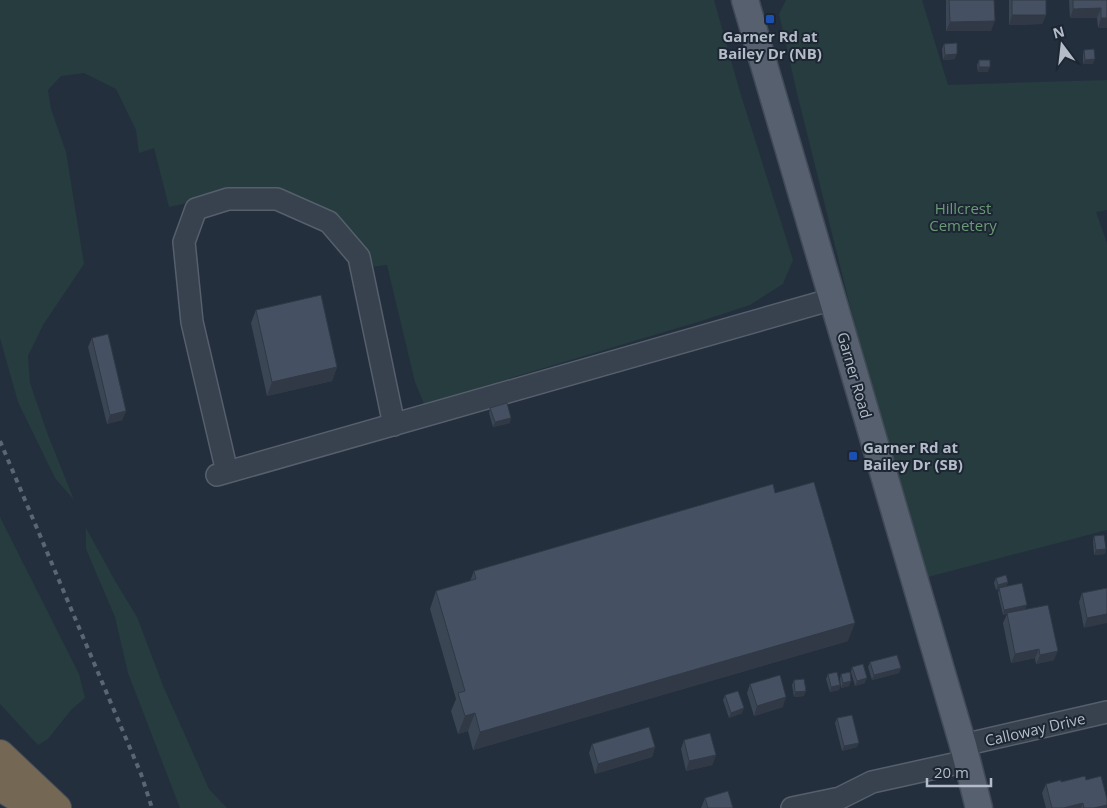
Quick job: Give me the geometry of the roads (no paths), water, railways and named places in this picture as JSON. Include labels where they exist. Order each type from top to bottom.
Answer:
[{"type":"highway","points":[[0,754],[57,808]]},
{"type":"highway","points":[[0,787],[35,808]]},
{"type":"main road","name":"Garner Road","points":[[745,0],[965,753],[979,808]]},
{"type":"street","points":[[394,425],[359,257],[329,222],[276,199],[228,200],[196,209],[184,242],[192,322],[222,474],[394,425],[833,299]]},
{"type":"street","name":"Calloway Drive","points":[[792,808],[840,798],[872,782],[1107,712]]},
{"type":"railway","points":[[0,441],[141,774],[152,808]]},
{"type":"place","name":"Garner Rd at Bailey Dr (NB)","points":[[770,19]]},
{"type":"place","name":"Garner Rd at Bailey Dr (SB)","points":[[853,456]]},
{"type":"park label","name":"Hillcrest Cemetery","points":[[963,216]]}]
